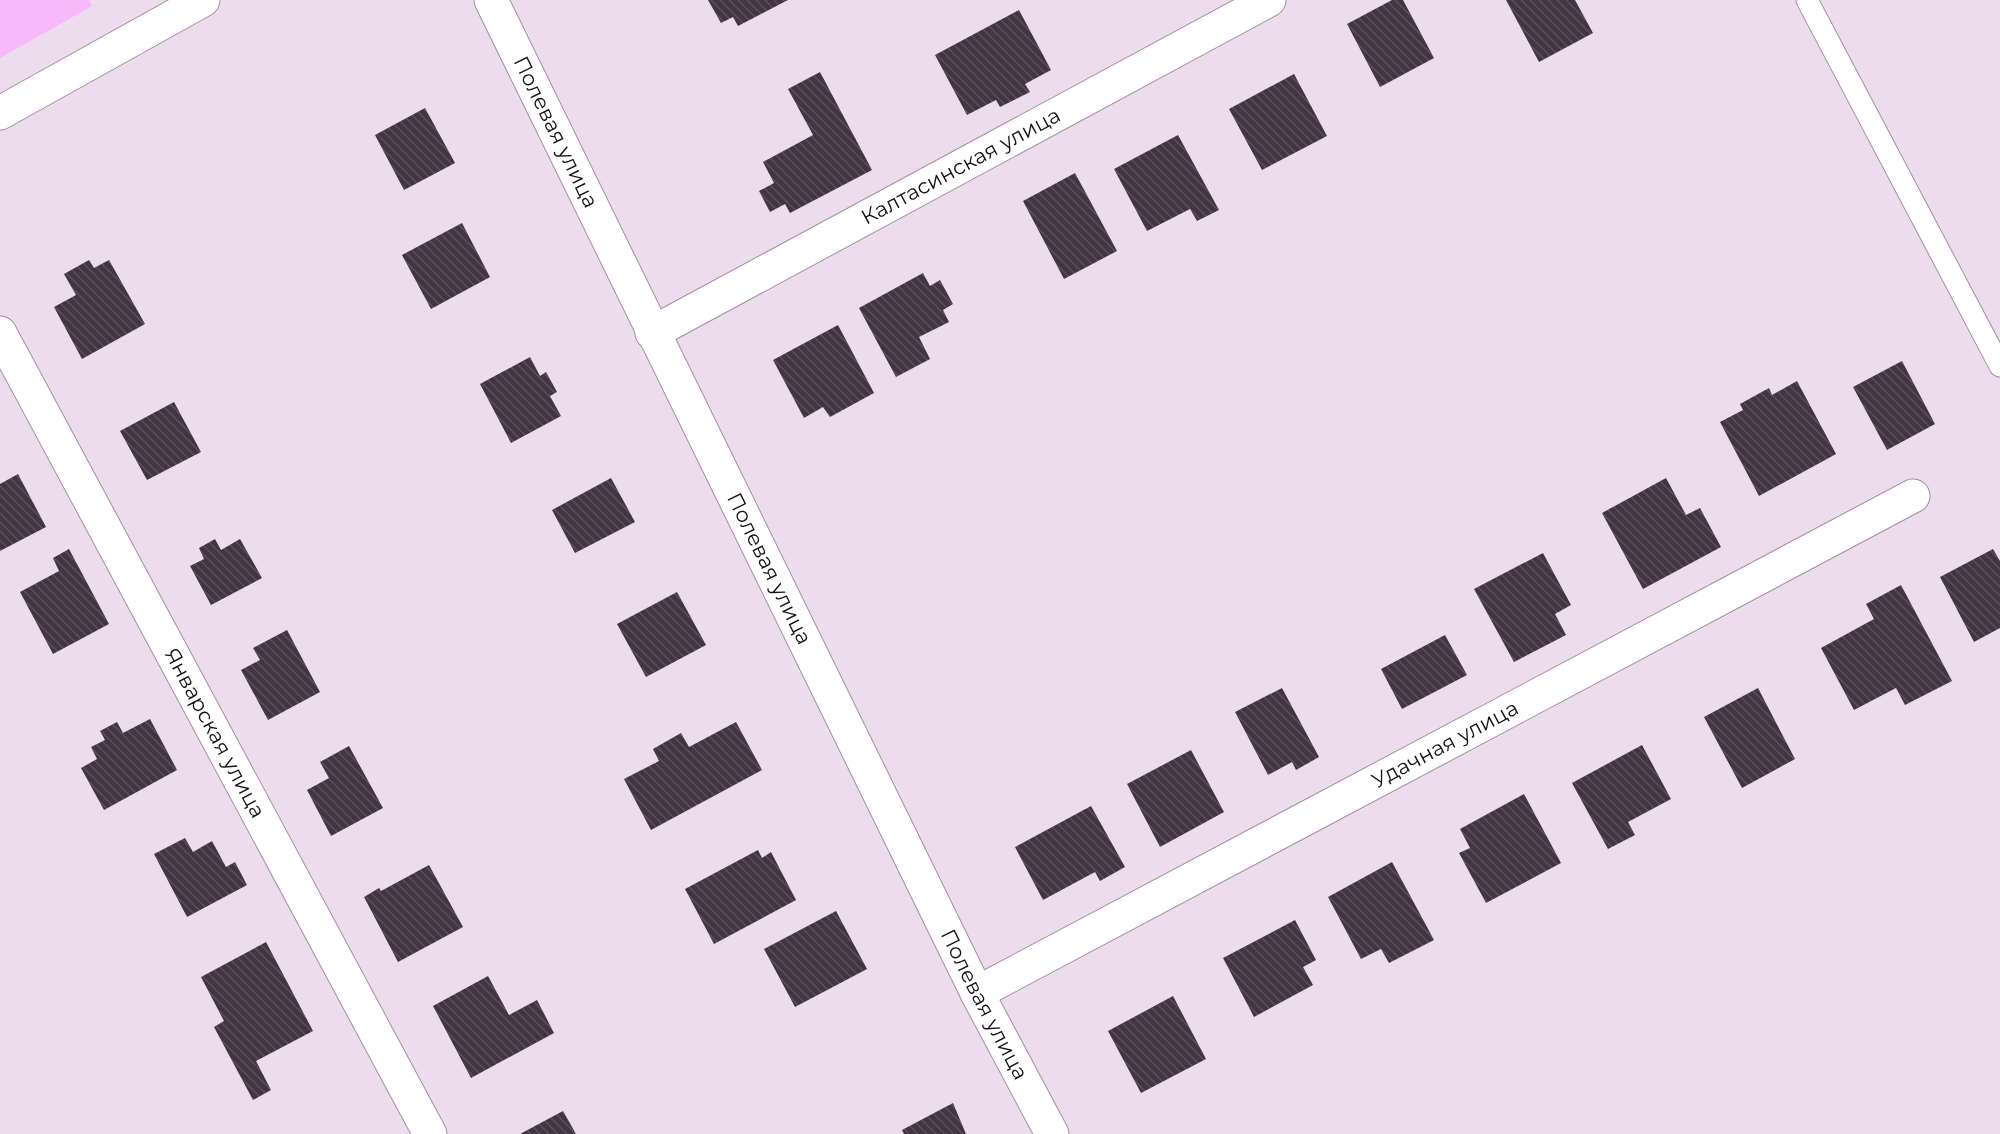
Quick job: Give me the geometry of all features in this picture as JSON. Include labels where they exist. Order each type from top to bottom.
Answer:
[{"type":"street","points":[[0,112],[203,0]]},
{"type":"street","name":"Полевая улица","points":[[491,0],[977,993],[1052,1134]]},
{"type":"street","name":"Калтасинская улица","points":[[652,333],[1269,0]]},
{"type":"street","name":"Январская улица","points":[[0,333],[430,1134]]},
{"type":"street","name":"Удачная улица","points":[[977,993],[1913,496]]},
{"type":"lane","points":[[1806,0],[2000,366]]},
{"type":"shaded area","points":[[0,0],[89,0],[92,6],[0,58]]},
{"type":"building","points":[[708,0],[788,0],[738,26],[733,17],[721,23]]},
{"type":"building","points":[[1392,0],[1403,0],[1434,58],[1380,87],[1347,24]]},
{"type":"building","points":[[1506,0],[1575,0],[1593,33],[1539,62]]},
{"type":"building","points":[[1019,10],[1051,70],[1025,84],[1030,92],[1000,107],[996,100],[967,115],[935,55]]},
{"type":"building","points":[[820,72],[872,170],[790,213],[785,204],[770,212],[759,191],[774,183],[763,162],[813,135],[788,89]]},
{"type":"building","points":[[1294,74],[1327,136],[1262,170],[1229,109]]},
{"type":"building","points":[[425,108],[455,163],[404,190],[375,135]]},
{"type":"building","points":[[1178,135],[1219,210],[1197,221],[1190,209],[1147,231],[1114,169]]},
{"type":"building","points":[[1075,173],[1117,251],[1064,279],[1023,201]]},
{"type":"building","points":[[462,223],[490,277],[431,309],[402,255]]},
{"type":"building","points":[[89,260],[94,268],[109,260],[145,324],[82,359],[54,307],[76,295],[64,274]]},
{"type":"building","points":[[923,273],[930,286],[940,280],[953,304],[943,310],[949,322],[919,337],[930,359],[896,377],[859,308]]},
{"type":"building","points":[[838,325],[874,393],[830,417],[823,407],[804,418],[773,360]]},
{"type":"building","points":[[530,357],[540,376],[546,372],[557,392],[550,396],[561,416],[511,443],[480,384]]},
{"type":"building","points":[[1902,361],[1935,424],[1887,450],[1853,387]]},
{"type":"building","points":[[1797,381],[1836,454],[1759,496],[1720,422],[1743,410],[1740,404],[1769,388],[1772,395]]},
{"type":"building","points":[[174,402],[201,452],[147,480],[120,431]]},
{"type":"building","points":[[18,474],[46,527],[0,551],[0,484]]},
{"type":"building","points":[[611,478],[635,522],[575,553],[552,510]]},
{"type":"building","points":[[1666,478],[1686,515],[1700,508],[1721,547],[1643,589],[1602,513]]},
{"type":"building","points":[[215,539],[221,550],[240,539],[262,578],[211,605],[190,566],[204,559],[199,548]]},
{"type":"building","points":[[69,549],[109,624],[53,654],[20,592],[59,571],[53,558]]},
{"type":"building","points":[[1993,549],[2000,561],[2000,628],[1974,642],[1940,577]]},
{"type":"building","points":[[1543,553],[1571,605],[1555,614],[1566,635],[1514,662],[1474,589]]},
{"type":"building","points":[[1901,585],[1952,681],[1905,705],[1896,688],[1854,710],[1821,648],[1874,619],[1866,604]]},
{"type":"building","points":[[677,592],[706,645],[646,677],[617,624]]},
{"type":"building","points":[[287,630],[320,692],[268,720],[241,670],[260,660],[253,648]]},
{"type":"building","points":[[1445,635],[1467,675],[1402,709],[1381,669]]},
{"type":"building","points":[[1282,688],[1319,757],[1296,770],[1292,762],[1268,775],[1235,712]]},
{"type":"building","points":[[1758,688],[1795,759],[1742,788],[1704,717]]},
{"type":"building","points":[[150,719],[177,770],[104,810],[81,768],[97,759],[91,747],[105,740],[100,731],[117,722],[123,733]]},
{"type":"building","points":[[736,722],[762,770],[651,830],[624,779],[659,761],[653,749],[681,733],[689,747]]},
{"type":"building","points":[[1642,745],[1671,799],[1628,822],[1635,835],[1608,849],[1572,783]]},
{"type":"building","points":[[349,746],[383,808],[331,836],[307,790],[329,778],[320,762]]},
{"type":"building","points":[[1191,750],[1224,812],[1160,847],[1127,784]]},
{"type":"building","points":[[1524,794],[1561,863],[1486,903],[1459,853],[1470,848],[1460,829]]},
{"type":"building","points":[[1091,806],[1125,867],[1100,881],[1095,872],[1043,900],[1015,847]]},
{"type":"building","points":[[185,838],[193,852],[212,841],[226,867],[235,862],[247,885],[187,917],[154,854]]},
{"type":"building","points":[[758,850],[762,858],[771,852],[796,900],[714,944],[685,889]]},
{"type":"building","points":[[1392,862],[1434,940],[1389,963],[1381,949],[1361,959],[1328,897]]},
{"type":"building","points":[[429,865],[463,927],[398,962],[364,897],[379,888],[381,891]]},
{"type":"building","points":[[836,911],[867,969],[795,1007],[764,949]]},
{"type":"building","points":[[1295,920],[1316,960],[1303,967],[1313,985],[1254,1017],[1223,958]]},
{"type":"building","points":[[266,942],[313,1031],[256,1061],[271,1090],[253,1100],[214,1027],[224,1021],[201,977]]},
{"type":"building","points":[[488,976],[509,1015],[537,1000],[554,1033],[471,1078],[433,1006]]},
{"type":"building","points":[[1173,996],[1206,1059],[1141,1093],[1108,1031]]},
{"type":"building","points":[[953,1103],[966,1134],[904,1134],[902,1130]]},
{"type":"building","points":[[563,1111],[576,1134],[520,1134]]}]
